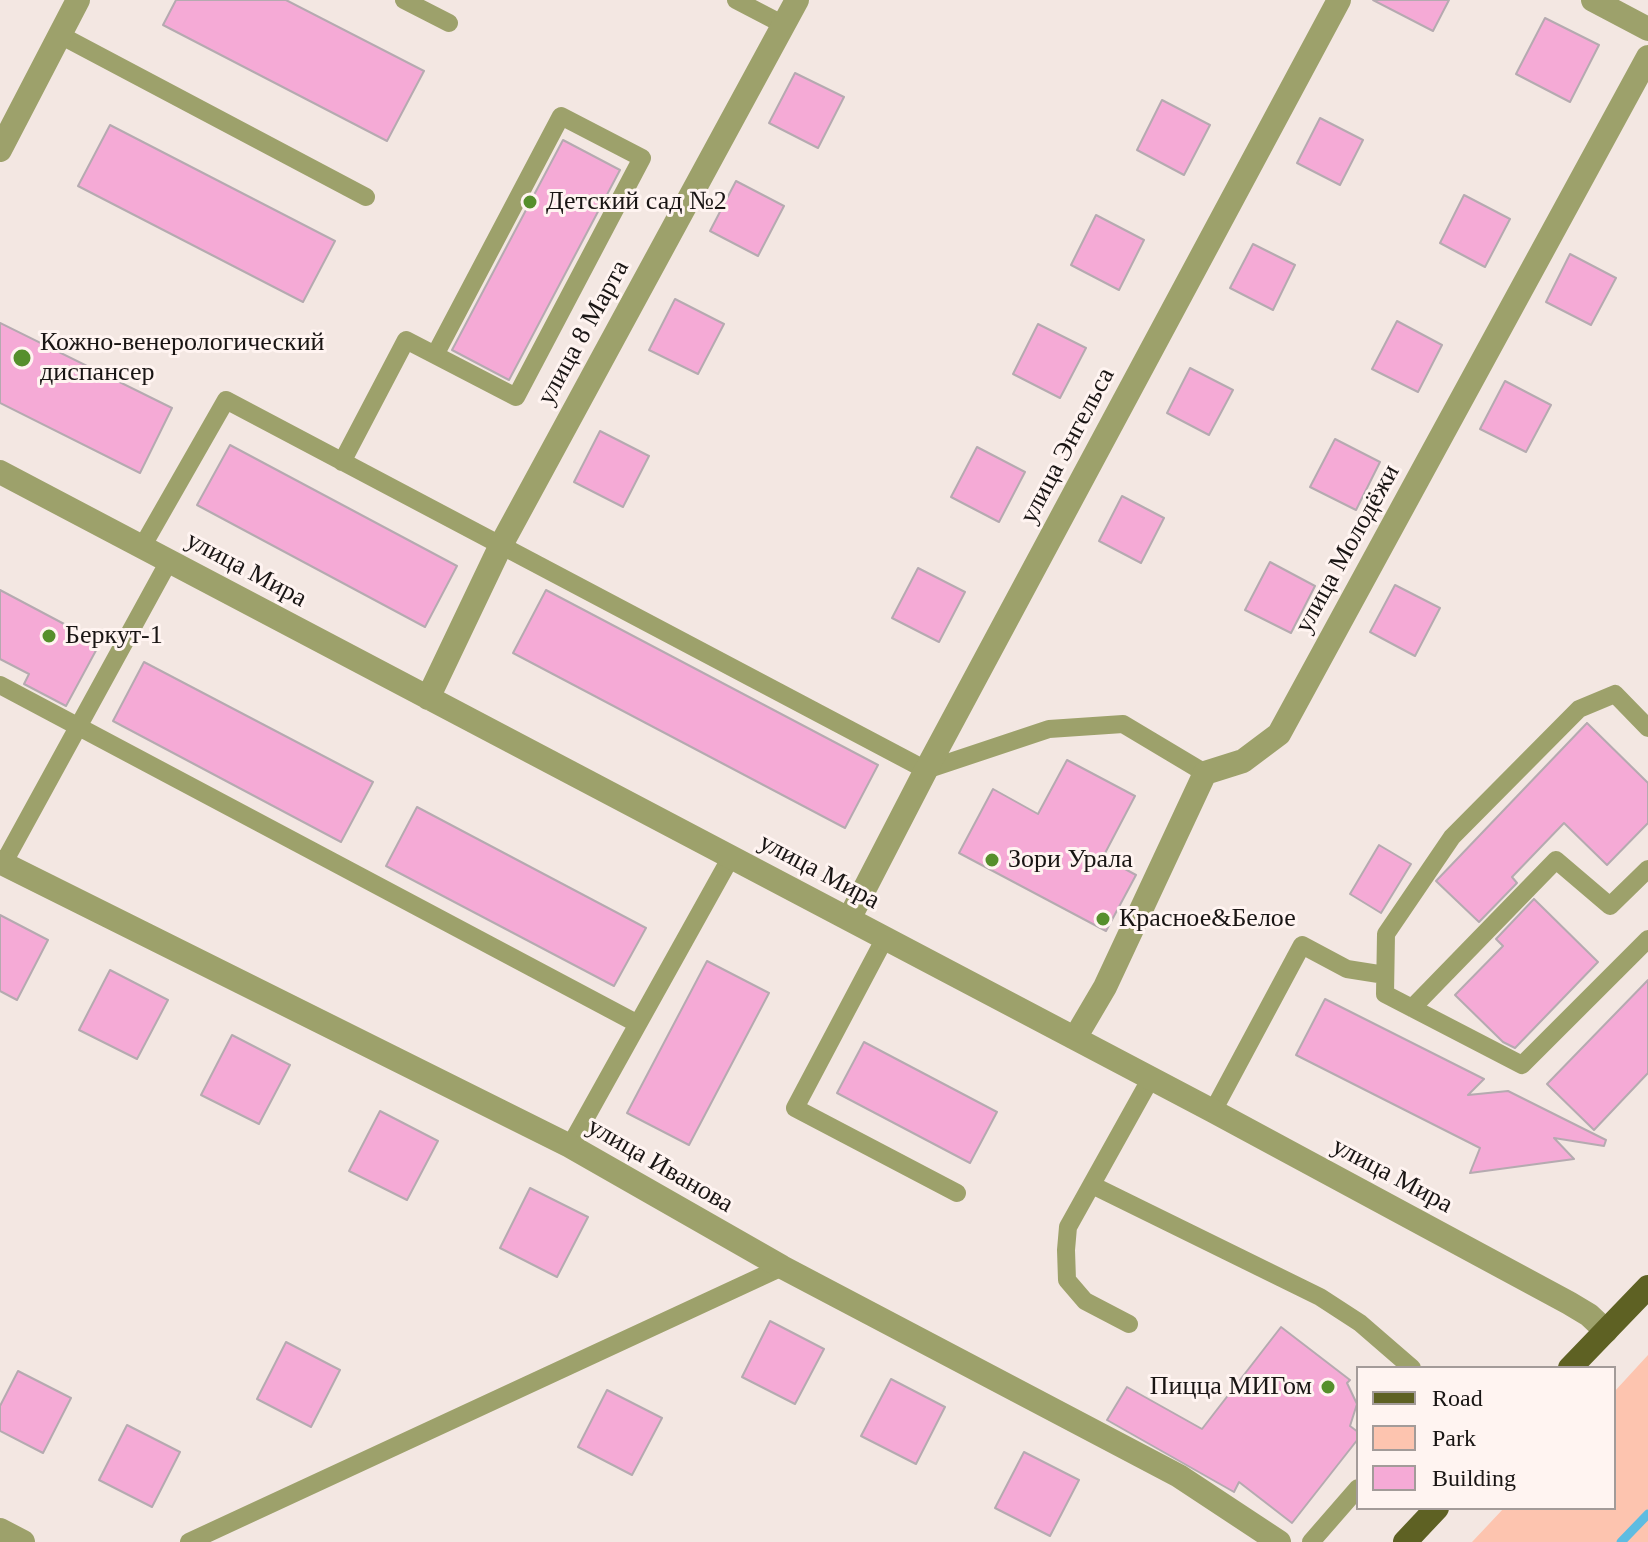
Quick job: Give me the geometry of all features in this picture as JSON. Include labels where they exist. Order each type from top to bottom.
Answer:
[{"type":"main road","points":[[1572,1366],[1648,1287]]},
{"type":"main road","points":[[1405,1542],[1435,1510]]},
{"type":"street","name":"улица 8 Марта","points":[[428,698],[501,545],[797,0]]},
{"type":"street","name":"улица Энгельса","points":[[849,919],[1339,0]]},
{"type":"street","points":[[1593,0],[1648,29]]},
{"type":"street","points":[[0,150],[60,35],[73,2]]},
{"type":"street","name":"улица Молодёжи","points":[[1205,773],[1243,761],[1279,734],[1648,57]]},
{"type":"street","name":"улица Мира","points":[[0,472],[1213,1111],[1569,1303],[1589,1315],[1606,1331]]},
{"type":"street","points":[[1075,1038],[1105,987],[1205,773]]},
{"type":"street","name":"улица Иванова","points":[[1,863],[570,1146],[782,1267],[1179,1476],[1279,1542]]},
{"type":"street","points":[[0,1530],[23,1542]]},
{"type":"lane","points":[[404,0],[449,23]]},
{"type":"lane","points":[[736,0],[784,25]]},
{"type":"lane","points":[[60,35],[366,197]]},
{"type":"lane","points":[[342,462],[406,340],[516,397],[642,158],[561,116],[435,355]]},
{"type":"lane","points":[[142,547],[226,400],[926,770],[1049,729],[1123,724],[1205,773]]},
{"type":"lane","points":[[1,863],[80,726],[169,561]]},
{"type":"lane","points":[[0,685],[638,1024]]},
{"type":"lane","points":[[1648,728],[1615,694],[1579,709],[1452,837],[1386,934],[1385,994],[1522,1065],[1648,939]]},
{"type":"lane","points":[[570,1146],[731,857]]},
{"type":"lane","points":[[1412,1008],[1556,860],[1610,906],[1648,869]]},
{"type":"lane","points":[[885,938],[795,1108],[957,1193]]},
{"type":"lane","points":[[1213,1111],[1302,945],[1347,969],[1385,975]]},
{"type":"lane","points":[[1129,1324],[1085,1301],[1067,1280],[1068,1227],[1151,1078]]},
{"type":"lane","points":[[1092,1185],[1320,1297],[1360,1323],[1410,1366]]},
{"type":"lane","points":[[189,1542],[782,1267]]},
{"type":"lane","points":[[1311,1542],[1356,1490]]},
{"type":"green space","points":[[1648,1355],[1648,1542],[1472,1542],[1502,1510],[1616,1510],[1616,1390]]},
{"type":"building","points":[[176,0],[286,0],[424,71],[387,141],[163,25]]},
{"type":"building","points":[[1373,0],[1449,0],[1433,31]]},
{"type":"building","points":[[1545,18],[1599,45],[1570,102],[1516,74]]},
{"type":"building","points":[[795,73],[844,97],[818,148],[769,123]]},
{"type":"building","points":[[1162,100],[1210,125],[1184,175],[1137,150]]},
{"type":"building","points":[[1320,118],[1363,140],[1340,185],[1297,163]]},
{"type":"building","points":[[110,125],[335,241],[303,302],[78,186]]},
{"type":"building","points":[[563,140],[620,170],[509,380],[452,350]]},
{"type":"building","points":[[736,181],[784,206],[758,256],[710,231]]},
{"type":"building","points":[[1464,195],[1510,219],[1485,267],[1440,243]]},
{"type":"building","points":[[1096,215],[1144,240],[1119,290],[1071,265]]},
{"type":"building","points":[[1253,244],[1295,265],[1273,310],[1230,288]]},
{"type":"building","points":[[1570,254],[1616,278],[1591,325],[1546,302]]},
{"type":"building","points":[[675,299],[724,324],[698,374],[649,350]]},
{"type":"building","points":[[1397,321],[1442,345],[1418,392],[1372,369]]},
{"type":"building","points":[[0,323],[172,408],[140,473],[0,403]]},
{"type":"building","points":[[1038,324],[1086,348],[1060,398],[1013,374]]},
{"type":"building","points":[[1190,368],[1233,390],[1209,435],[1167,413]]},
{"type":"building","points":[[1505,381],[1551,405],[1526,452],[1480,429]]},
{"type":"building","points":[[600,431],[649,456],[623,507],[574,482]]},
{"type":"building","points":[[1335,439],[1380,462],[1356,510],[1310,487]]},
{"type":"building","points":[[230,445],[457,566],[425,627],[197,505]]},
{"type":"building","points":[[977,447],[1025,472],[999,522],[951,497]]},
{"type":"building","points":[[1122,496],[1164,518],[1141,563],[1099,541]]},
{"type":"building","points":[[1270,562],[1315,586],[1291,633],[1245,610]]},
{"type":"building","points":[[918,568],[965,592],[939,642],[892,618]]},
{"type":"building","points":[[1395,585],[1440,608],[1415,656],[1370,632]]},
{"type":"building","points":[[0,590],[100,643],[66,706],[24,684],[29,674],[0,659]]},
{"type":"building","points":[[546,590],[878,765],[845,828],[513,653]]},
{"type":"building","points":[[144,662],[373,782],[341,842],[113,721]]},
{"type":"building","points":[[1587,723],[1648,783],[1648,823],[1607,865],[1564,823],[1512,877],[1517,883],[1479,922],[1436,881]]},
{"type":"building","points":[[1067,760],[1135,796],[1103,857],[1136,875],[1106,931],[959,853],[993,789],[1038,814]]},
{"type":"building","points":[[417,807],[646,928],[614,986],[386,866]]},
{"type":"building","points":[[1379,845],[1411,864],[1381,913],[1350,894]]},
{"type":"building","points":[[1534,899],[1598,962],[1515,1048],[1503,1042],[1455,995],[1503,946],[1496,939]]},
{"type":"building","points":[[0,915],[48,940],[17,1000],[0,991]]},
{"type":"building","points":[[707,961],[769,993],[689,1145],[627,1113]]},
{"type":"building","points":[[110,970],[168,1000],[137,1059],[79,1030]]},
{"type":"building","points":[[1648,980],[1648,1073],[1594,1130],[1547,1084]]},
{"type":"building","points":[[1325,999],[1484,1079],[1468,1095],[1508,1091],[1606,1140],[1604,1146],[1554,1138],[1574,1159],[1470,1173],[1480,1148],[1296,1055]]},
{"type":"building","points":[[232,1035],[290,1065],[259,1124],[201,1095]]},
{"type":"building","points":[[864,1042],[997,1112],[970,1163],[837,1093]]},
{"type":"building","points":[[380,1111],[438,1141],[407,1200],[349,1171]]},
{"type":"building","points":[[530,1188],[588,1217],[557,1277],[500,1248]]},
{"type":"building","points":[[770,1321],[824,1349],[795,1404],[742,1377]]},
{"type":"building","points":[[1281,1327],[1350,1380],[1347,1383],[1356,1402],[1350,1426],[1356,1430],[1356,1442],[1292,1523],[1239,1482],[1234,1492],[1107,1420],[1127,1387],[1202,1429]]},
{"type":"building","points":[[286,1342],[340,1370],[311,1427],[257,1399]]},
{"type":"building","points":[[18,1371],[71,1398],[43,1453],[0,1431],[0,1406]]},
{"type":"building","points":[[891,1379],[945,1407],[916,1464],[861,1436]]},
{"type":"building","points":[[607,1390],[662,1418],[632,1475],[578,1447]]},
{"type":"building","points":[[127,1425],[180,1452],[152,1507],[99,1480]]},
{"type":"building","points":[[1024,1452],[1079,1480],[1050,1536],[995,1508]]},
{"type":"waterway","points":[[1621,1542],[1648,1514]]},
{"type":"place","name":"Детский сад №2","points":[[530,202]]},
{"type":"place","name":"Кожно-венерологический диспансер","points":[[22,358]]},
{"type":"place","name":"Беркут-1","points":[[49,636]]},
{"type":"place","name":"Зори Урала","points":[[992,860]]},
{"type":"place","name":"Красное&Белое","points":[[1103,919]]},
{"type":"place","name":"Пицца МИГом","points":[[1328,1387]]}]
